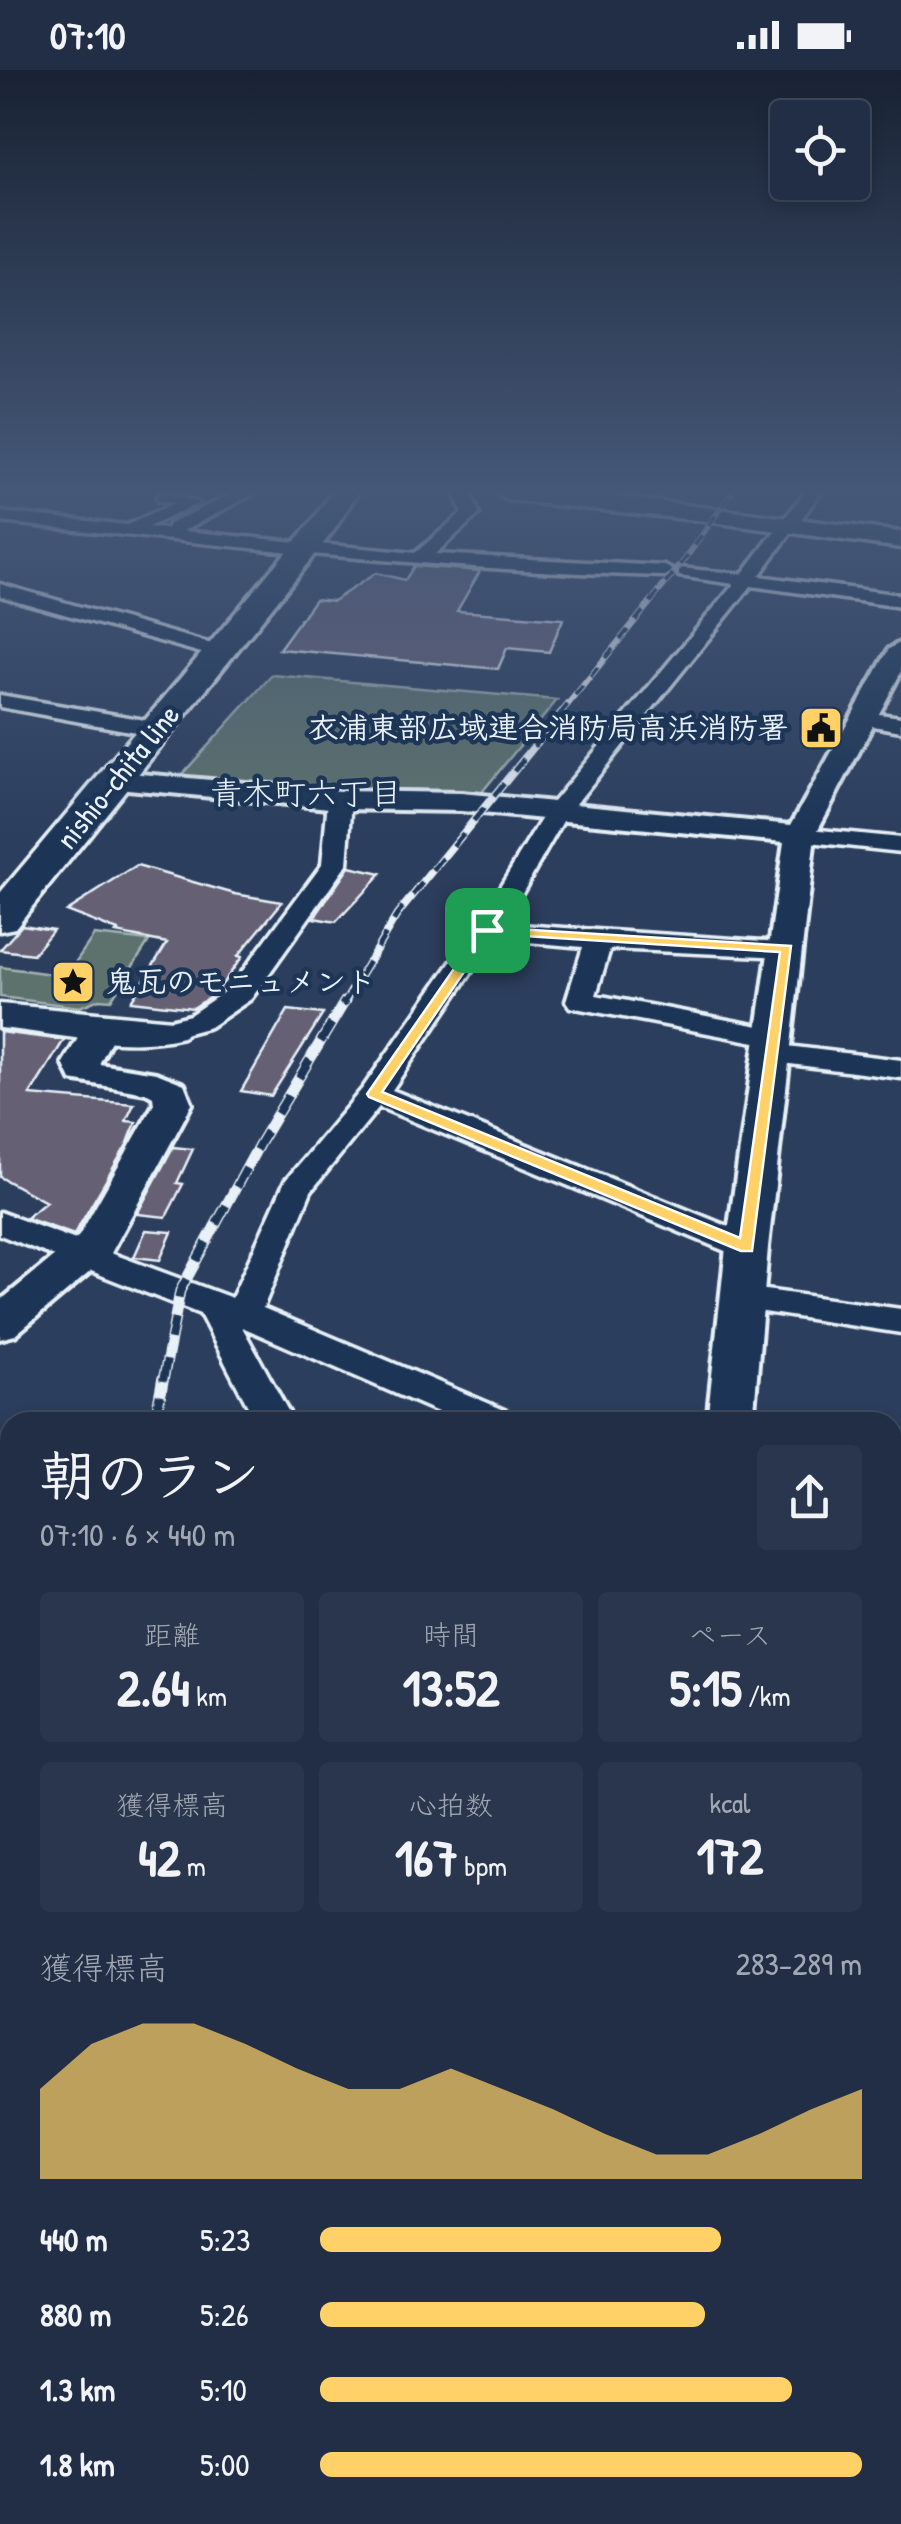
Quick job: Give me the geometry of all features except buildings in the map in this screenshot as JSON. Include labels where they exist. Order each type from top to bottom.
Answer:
[{"type":"main road","name":"nishio-chita line","points":[[0,919],[257,607]]},
{"type":"main road","points":[[0,1016],[101,1027],[169,1029]]},
{"type":"street","points":[[58,607],[219,652]]},
{"type":"street","points":[[228,1309],[296,1188],[374,1094],[487,930],[556,813],[723,607]]},
{"type":"street","points":[[731,1412],[747,1247],[800,836],[901,648]]},
{"type":"street","points":[[0,702],[157,729]]},
{"type":"street","points":[[864,718],[901,724]]},
{"type":"street","points":[[117,780],[340,800],[461,802],[901,845]]},
{"type":"street","points":[[169,1029],[200,1021],[240,993],[334,864],[340,800]]},
{"type":"street","points":[[487,930],[786,949]]},
{"type":"street","points":[[599,940],[580,1001],[901,1069]]},
{"type":"street","points":[[0,1324],[94,1246],[173,1104],[171,1092],[156,1084],[84,1072],[81,1063],[101,1027]]},
{"type":"street","points":[[374,1094],[747,1247]]},
{"type":"street","points":[[0,1223],[228,1309],[472,1412]]},
{"type":"street","points":[[744,1299],[901,1321]]},
{"type":"street","points":[[228,1309],[271,1412]]},
{"type":"green space","points":[[272,675],[557,700],[478,797],[350,796],[177,780]]},
{"type":"green space","points":[[94,935],[149,941],[111,1000],[99,999],[80,1007],[0,997],[0,967],[66,976]]},
{"type":"railway","points":[[560,714],[647,607]]},
{"type":"railway","points":[[344,1003],[397,915],[562,712]]},
{"type":"railway","points":[[163,1381],[180,1291],[261,1141],[345,1001]]},
{"type":"railway","points":[[157,1412],[163,1379]]},
{"type":"place","name":"衣浦東部広域連合消防局高浜消防署","points":[[821,728]]},
{"type":"place","name":"鬼瓦のモニュメント","points":[[73,982]]},
{"type":"district","name":"青木町六丁目","points":[[306,793]]},
{"type":"route","points":[[487,930],[786,949],[747,1247],[374,1094],[487,930]]}]
